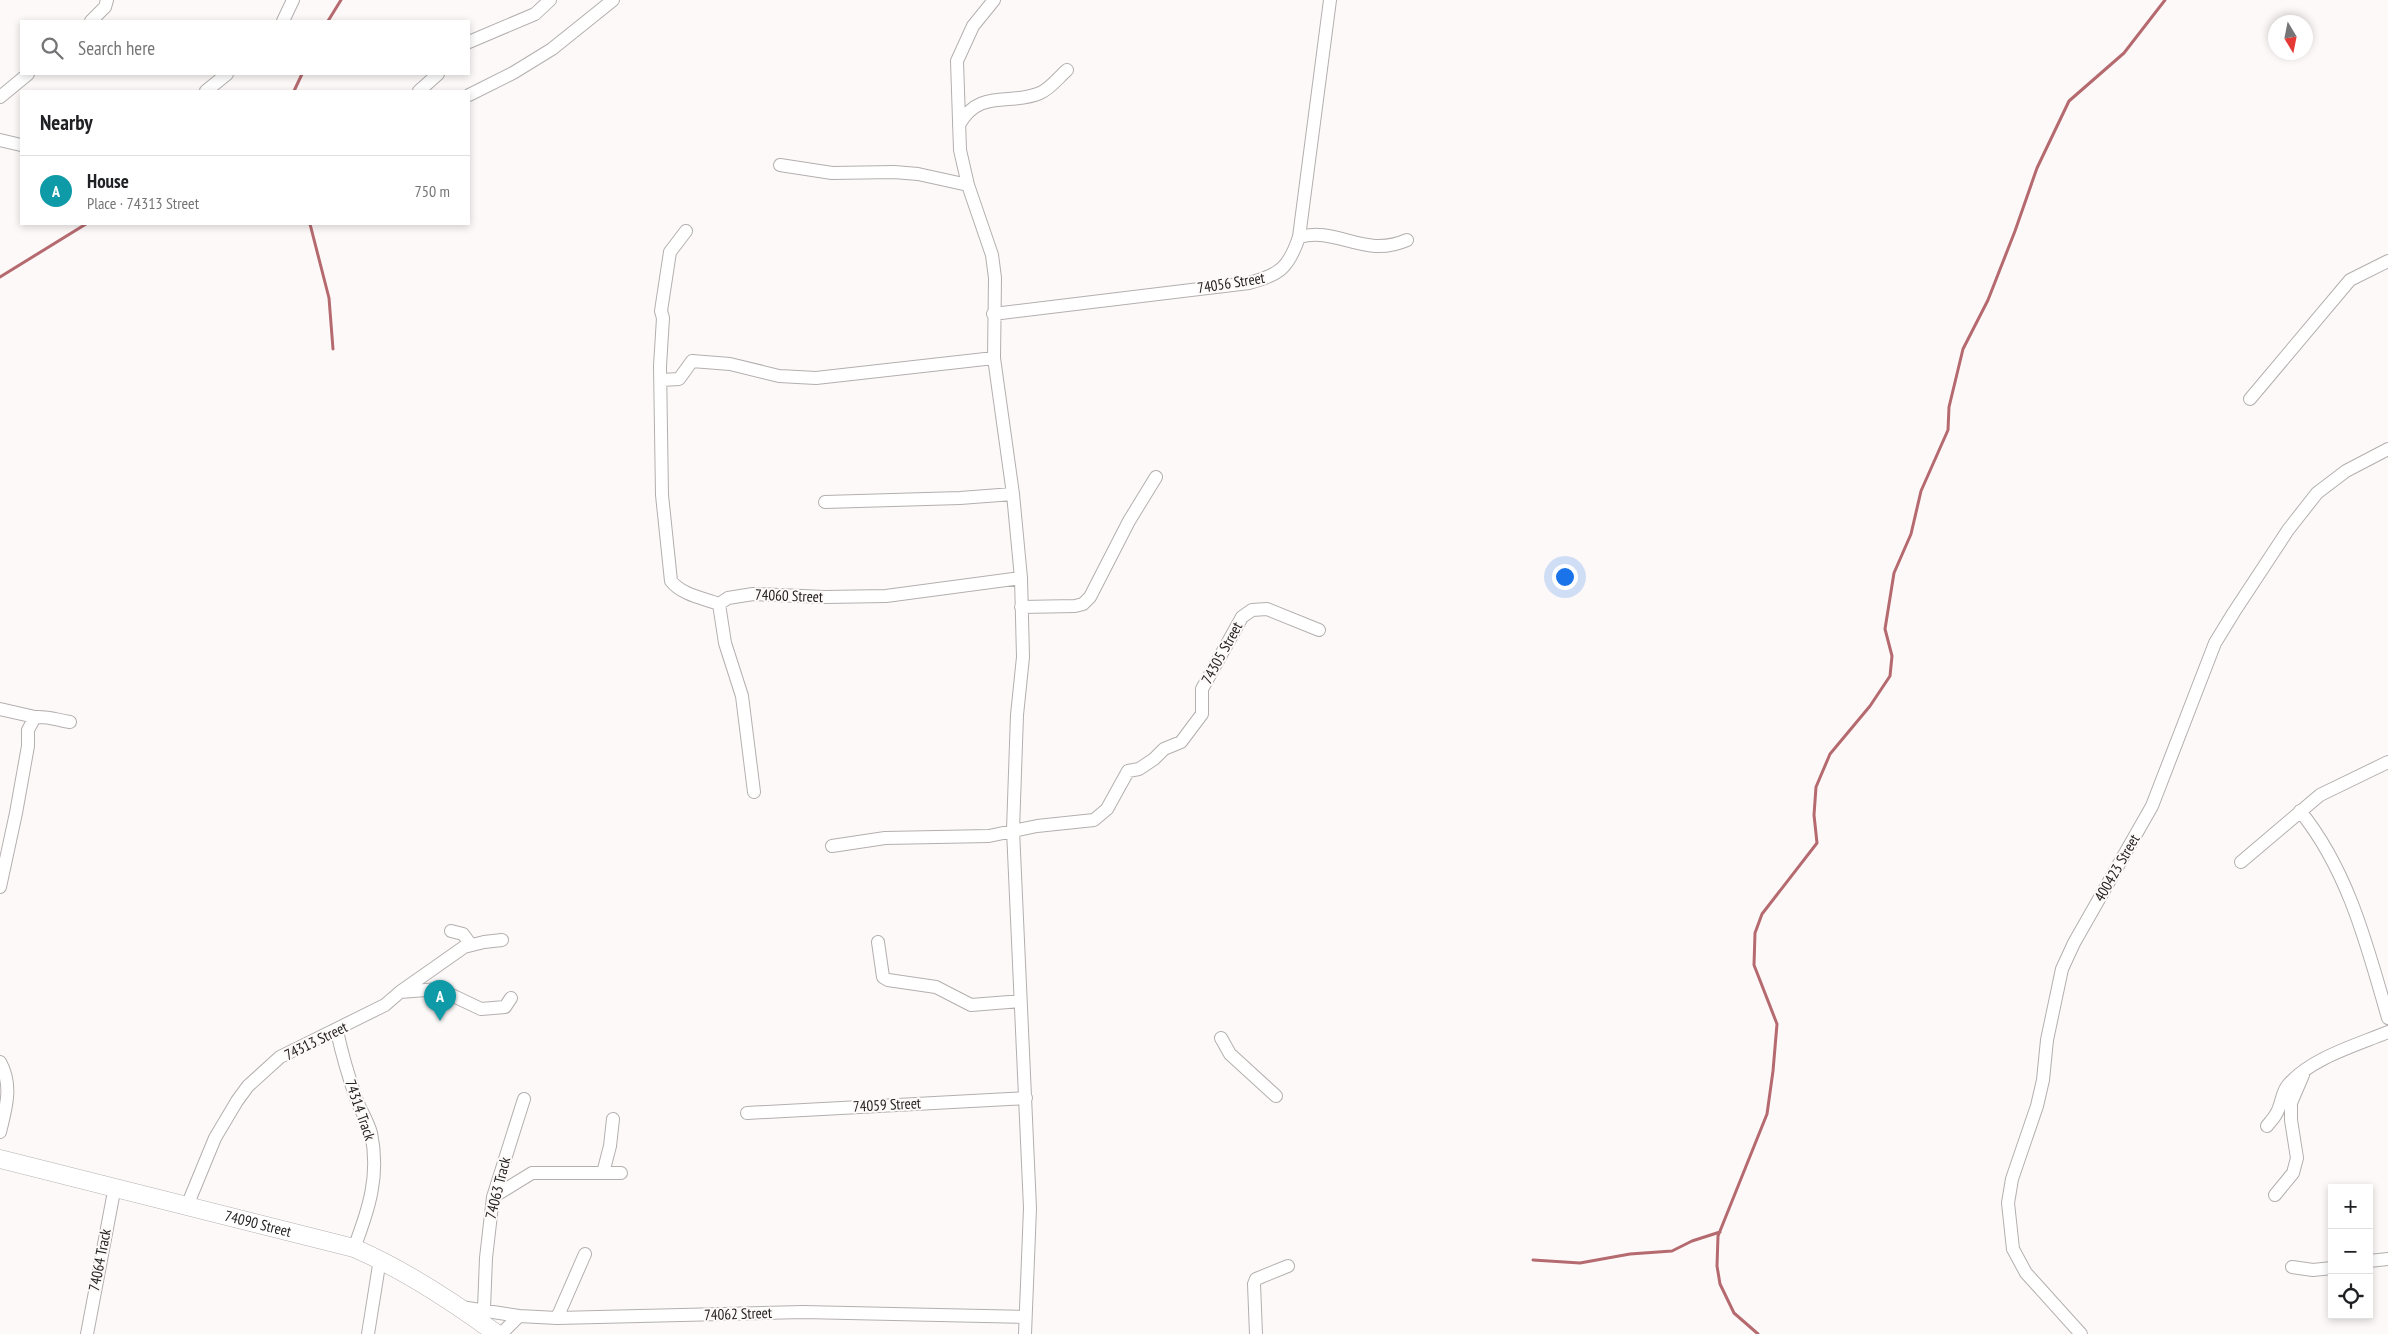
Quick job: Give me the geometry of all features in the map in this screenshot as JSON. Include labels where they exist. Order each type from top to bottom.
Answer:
[{"type":"street","points":[[92,20],[106,7],[107,0]]},
{"type":"street","points":[[283,20],[293,0]]},
{"type":"street","points":[[470,42],[535,14],[550,0]]},
{"type":"street","points":[[470,94],[507,76],[552,49],[613,0]]},
{"type":"street","points":[[994,0],[973,26],[957,61],[960,150],[968,185],[992,255],[996,292],[993,314],[994,358],[1013,494],[1021,578],[1023,657],[1017,716],[1014,830],[1030,1208],[1025,1334]]},
{"type":"street","name":"74056 Street","points":[[993,314],[1249,283],[1278,274],[1294,254],[1299,237],[1330,0]]},
{"type":"street","points":[[959,125],[964,116],[976,106],[1042,93],[1067,70]]},
{"type":"street","points":[[0,97],[27,75]]},
{"type":"street","points":[[207,90],[226,75]]},
{"type":"street","points":[[420,90],[437,75]]},
{"type":"street","points":[[0,140],[20,145]]},
{"type":"street","points":[[780,165],[832,173],[894,172],[918,174],[968,185]]},
{"type":"street","points":[[686,231],[670,252],[661,312],[663,318],[660,349],[662,380],[662,495],[671,581],[676,587],[688,594],[719,604],[726,643],[742,696],[744,726],[751,758],[754,792]]},
{"type":"street","points":[[1299,237],[1319,234],[1378,248],[1393,246],[1407,240]]},
{"type":"street","points":[[2250,399],[2350,280],[2388,261]]},
{"type":"street","points":[[662,380],[679,379],[692,361],[730,364],[766,374],[816,378],[994,358]]},
{"type":"street","name":"400423 Street","points":[[2081,1334],[2026,1273],[2014,1249],[2008,1203],[2012,1179],[2038,1106],[2047,1040],[2062,969],[2074,943],[2152,806],[2208,659],[2234,612],[2288,530],[2317,493],[2346,471],[2388,449]]},
{"type":"street","points":[[1021,607],[1075,606],[1083,604],[1090,597],[1129,521],[1156,478]]},
{"type":"street","points":[[825,502],[960,498],[1013,494]]},
{"type":"street","name":"74060 Street","points":[[719,604],[728,598],[753,594],[825,598],[886,596],[1021,578]]},
{"type":"street","name":"74305 Street","points":[[832,846],[885,838],[989,836],[1014,830],[1094,820],[1108,808],[1128,771],[1139,769],[1154,759],[1164,749],[1181,742],[1202,714],[1202,689],[1242,617],[1252,610],[1267,609],[1319,630]]},
{"type":"street","points":[[0,709],[35,717],[55,717],[70,722]]},
{"type":"street","points":[[0,887],[28,746],[28,730],[35,717]]},
{"type":"street","points":[[2241,862],[2320,795],[2388,762]]},
{"type":"street","points":[[2300,811],[2318,833],[2344,883],[2388,1018]]},
{"type":"street","points":[[451,931],[463,934],[472,946]]},
{"type":"street","name":"74313 Street","points":[[187,1206],[215,1138],[248,1086],[280,1058],[337,1031],[385,1005],[400,992],[464,948],[502,940]]},
{"type":"street","points":[[878,942],[881,971],[883,977],[888,980],[936,987],[971,1005],[1020,1002]]},
{"type":"street","points":[[400,992],[439,989],[481,1009],[510,1003]]},
{"type":"street","name":"74314 Track","points":[[337,1031],[350,1081],[370,1131],[373,1149],[374,1173],[370,1206],[354,1248]]},
{"type":"street","points":[[2267,1126],[2277,1113],[2283,1093],[2289,1084],[2304,1072],[2326,1058],[2388,1032]]},
{"type":"street","points":[[1221,1038],[1230,1054],[1276,1096]]},
{"type":"street","points":[[0,1062],[9,1092],[0,1132]]},
{"type":"street","points":[[2275,1195],[2294,1173],[2297,1158],[2291,1120],[2291,1103],[2304,1072]]},
{"type":"street","name":"74059 Street","points":[[747,1113],[1026,1098]]},
{"type":"street","name":"74063 Track","points":[[484,1309],[486,1258],[493,1196],[524,1099]]},
{"type":"street","points":[[604,1173],[613,1119]]},
{"type":"street","name":"74090 Street","points":[[0,1159],[115,1186],[354,1248],[380,1259],[453,1303],[497,1334]]},
{"type":"street","points":[[493,1196],[532,1173],[622,1173]]},
{"type":"street","name":"74064 Track","points":[[87,1334],[115,1186]]},
{"type":"street","points":[[557,1318],[585,1254]]},
{"type":"street","points":[[368,1334],[380,1259]]},
{"type":"street","points":[[2373,1261],[2388,1259]]},
{"type":"street","points":[[1256,1334],[1254,1284],[1256,1279],[1288,1266]]},
{"type":"street","points":[[2292,1267],[2313,1270],[2328,1268]]},
{"type":"street","name":"74062 Street","points":[[453,1303],[460,1307],[484,1309],[519,1316],[557,1318],[803,1312],[1025,1317]]},
{"type":"street","points":[[501,1334],[519,1316]]},
{"type":"waterway","points":[[329,20],[341,0]]},
{"type":"waterway","points":[[1758,1334],[1734,1313],[1720,1284],[1717,1266],[1718,1236],[1767,1114],[1773,1071],[1777,1024],[1754,965],[1755,933],[1762,914],[1817,843],[1814,815],[1816,787],[1830,754],[1870,706],[1890,676],[1892,656],[1885,629],[1894,573],[1911,534],[1921,491],[1948,430],[1949,407],[1963,349],[1988,300],[2037,168],[2069,101],[2124,53],[2165,0]]},
{"type":"waterway","points":[[294,90],[302,75]]},
{"type":"waterway","points":[[0,277],[84,225]]},
{"type":"waterway","points":[[310,225],[329,298],[333,349]]},
{"type":"waterway","points":[[1533,1260],[1580,1263],[1630,1254],[1672,1251],[1692,1241],[1720,1232]]},
{"type":"place","name":"House","points":[[440,1021]]}]
